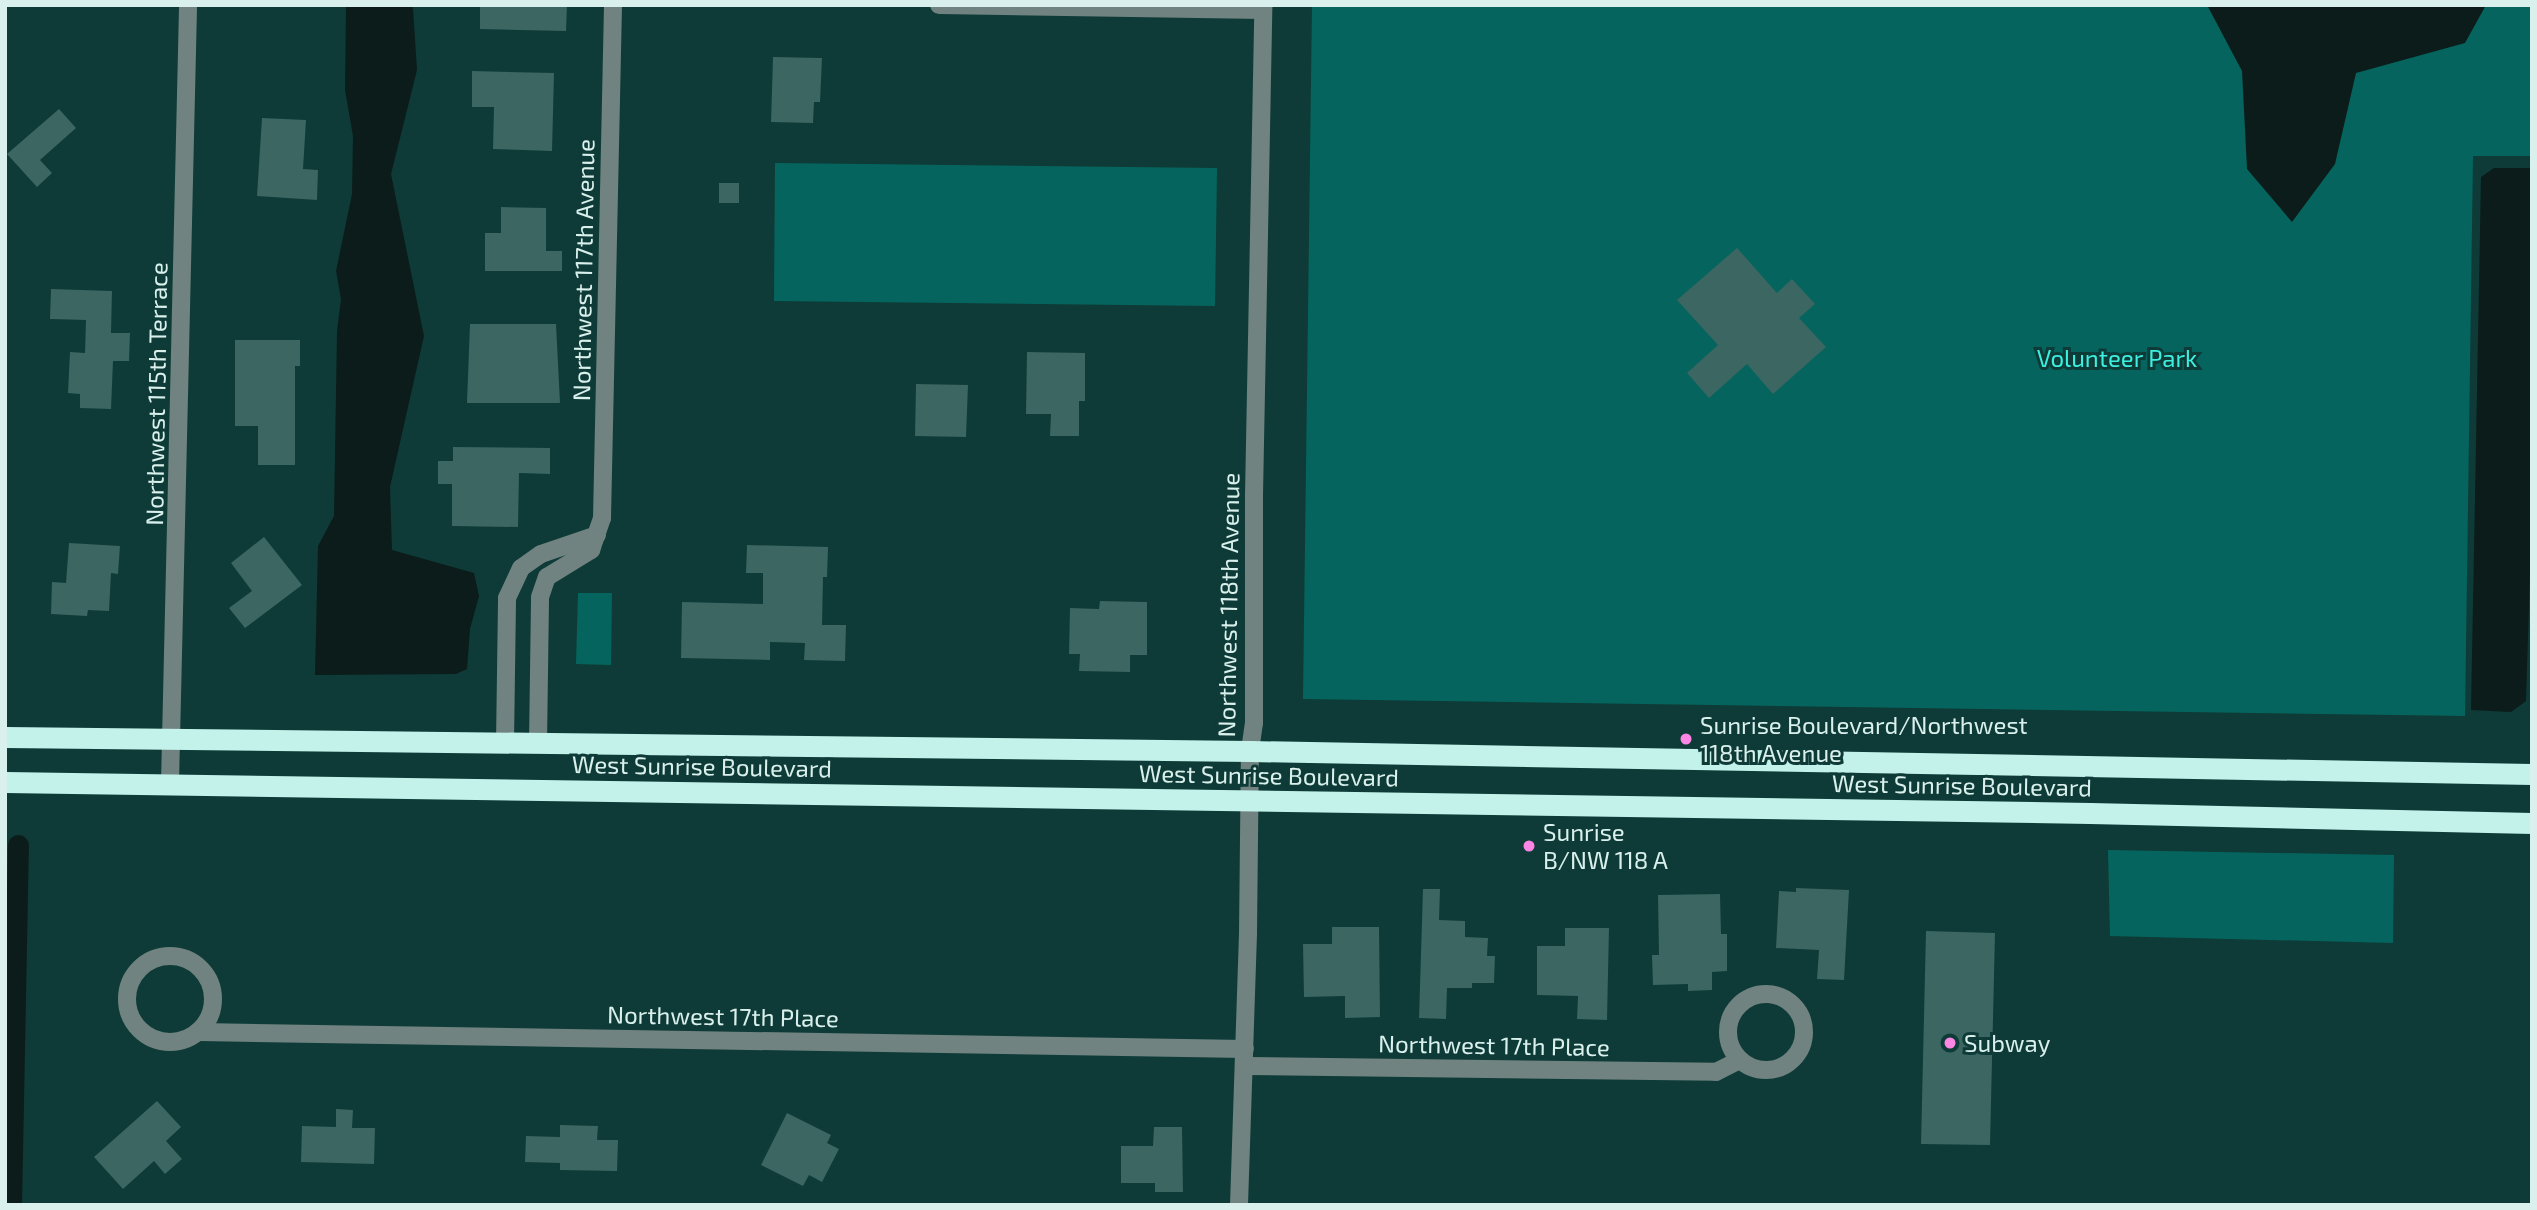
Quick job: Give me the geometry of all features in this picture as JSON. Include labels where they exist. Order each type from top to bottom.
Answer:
[{"type":"highway","name":"West Sunrise Boulevard","points":[[5,737],[1250,751],[2532,774]]},
{"type":"highway","name":"West Sunrise Boulevard","points":[[5,782],[2090,813],[2532,823]]},
{"type":"street","name":"Northwest 115th Terrace","points":[[170,783],[188,5]]},
{"type":"street","name":"Northwest 117th Avenue","points":[[597,535],[602,518],[613,5]]},
{"type":"street","points":[[939,5],[1263,8]]},
{"type":"street","name":"Northwest 118th Avenue","points":[[1239,1205],[1245,1058],[1250,751],[1254,723],[1254,495],[1263,8]]},
{"type":"street","points":[[505,744],[507,598],[521,568],[541,554],[597,535]]},
{"type":"street","points":[[538,744],[540,597],[548,577],[591,550],[597,535]]},
{"type":"street","points":[[506,641],[539,642]]},
{"type":"street","points":[[172,956],[199,967],[213,992],[213,1007],[200,1032],[187,1039],[160,1041],[136,1027],[129,1015],[128,988],[134,974],[144,964],[158,957],[172,956]]},
{"type":"street","points":[[1758,995],[1782,998],[1792,1004],[1804,1027],[1798,1053],[1777,1069],[1751,1067],[1740,1060],[1728,1039],[1731,1016],[1738,1006],[1758,995]]},
{"type":"street","name":"Northwest 17th Place","points":[[200,1032],[1716,1072],[1740,1060]]},
{"type":"green space","name":"Volunteer Park","points":[[1312,5],[2532,5],[2532,156],[2473,156],[2465,716],[1303,699]]},
{"type":"green space","points":[[775,163],[1217,168],[1215,306],[774,301]]},
{"type":"green space","points":[[578,593],[612,593],[611,665],[576,664]]},
{"type":"green space","points":[[2108,850],[2394,855],[2393,943],[2110,936]]},
{"type":"shaded area","points":[[346,5],[412,5],[413,9],[417,70],[391,174],[424,336],[390,487],[392,550],[474,573],[479,596],[470,629],[467,669],[456,674],[315,675],[318,546],[334,516],[337,331],[341,299],[336,271],[352,194],[353,136],[345,90]]},
{"type":"shaded area","points":[[2207,5],[2486,5],[2465,43],[2356,73],[2335,164],[2292,222],[2247,169],[2242,71]]},
{"type":"shaded area","points":[[2494,168],[2532,168],[2532,508],[2526,701],[2511,712],[2471,710],[2481,177]]},
{"type":"building","points":[[480,5],[567,5],[566,31],[480,29]]},
{"type":"building","points":[[773,57],[822,58],[820,102],[814,102],[813,123],[771,122]]},
{"type":"building","points":[[472,71],[554,73],[552,151],[493,149],[494,107],[472,107]]},
{"type":"building","points":[[59,109],[76,128],[40,160],[52,173],[37,187],[7,154]]},
{"type":"building","points":[[262,118],[306,120],[303,169],[318,170],[317,200],[257,196]]},
{"type":"building","points":[[719,183],[739,183],[739,203],[719,203]]},
{"type":"building","points":[[501,207],[546,208],[546,251],[562,251],[562,271],[485,271],[485,233],[501,233]]},
{"type":"building","points":[[1737,248],[1777,293],[1792,279],[1815,304],[1799,318],[1826,347],[1773,394],[1747,364],[1709,398],[1687,373],[1718,345],[1677,300]]},
{"type":"building","points":[[51,289],[112,291],[111,333],[130,333],[129,361],[113,361],[111,409],[80,408],[80,394],[68,393],[70,352],[85,353],[86,320],[50,319]]},
{"type":"building","points":[[470,324],[556,324],[560,403],[467,403]]},
{"type":"building","points":[[235,340],[300,340],[300,366],[295,366],[295,465],[258,465],[258,426],[235,426]]},
{"type":"building","points":[[1027,352],[1085,353],[1085,401],[1079,401],[1079,436],[1050,436],[1051,414],[1026,414]]},
{"type":"building","points":[[916,384],[968,385],[966,437],[915,436]]},
{"type":"building","points":[[453,447],[550,448],[550,474],[519,473],[518,527],[452,526],[452,484],[438,484],[438,461],[453,461]]},
{"type":"building","points":[[264,537],[302,585],[245,628],[229,608],[252,591],[231,563]]},
{"type":"building","points":[[69,543],[120,546],[118,574],[111,573],[109,611],[88,610],[87,616],[51,614],[52,582],[66,583]]},
{"type":"building","points":[[747,545],[828,547],[827,577],[823,577],[822,625],[846,625],[845,661],[804,660],[805,643],[770,642],[770,660],[681,658],[682,602],[763,604],[763,573],[746,573]]},
{"type":"building","points":[[1100,601],[1147,602],[1147,655],[1130,655],[1130,672],[1079,671],[1080,654],[1069,654],[1070,608],[1099,609]]},
{"type":"building","points":[[1796,888],[1849,890],[1844,980],[1817,979],[1819,950],[1776,948],[1779,891],[1796,892]]},
{"type":"building","points":[[1423,889],[1440,889],[1439,920],[1465,921],[1465,937],[1488,938],[1487,956],[1495,956],[1494,983],[1472,983],[1472,988],[1447,988],[1446,1019],[1419,1018]]},
{"type":"building","points":[[1720,894],[1721,934],[1727,934],[1727,971],[1712,972],[1712,990],[1688,991],[1688,984],[1653,985],[1652,955],[1659,955],[1658,895]]},
{"type":"building","points":[[1332,927],[1379,927],[1380,1017],[1345,1018],[1345,996],[1304,997],[1303,944],[1332,944]]},
{"type":"building","points":[[1565,928],[1609,928],[1607,1020],[1577,1019],[1578,996],[1537,995],[1537,946],[1565,946]]},
{"type":"building","points":[[1926,931],[1995,933],[1990,1145],[1921,1144]]},
{"type":"building","points":[[157,1101],[181,1127],[166,1141],[182,1159],[165,1174],[154,1161],[123,1189],[94,1157]]},
{"type":"building","points":[[336,1109],[353,1110],[352,1128],[375,1128],[374,1164],[301,1162],[302,1126],[336,1127]]},
{"type":"building","points":[[787,1113],[831,1135],[827,1143],[839,1149],[822,1182],[809,1175],[803,1186],[761,1165]]},
{"type":"building","points":[[560,1125],[598,1126],[597,1140],[618,1140],[617,1171],[560,1170],[560,1163],[525,1162],[526,1136],[560,1137]]},
{"type":"building","points":[[1154,1127],[1182,1127],[1183,1192],[1155,1192],[1155,1183],[1121,1183],[1121,1146],[1153,1146]]},
{"type":"waterway","points":[[11,1205],[18,845]]},
{"type":"place","name":"Sunrise Boulevard/Northwest 118th Avenue","points":[[1686,739]]},
{"type":"place","name":"Sunrise B/NW 118 A","points":[[1529,846]]},
{"type":"place","name":"Subway","points":[[1950,1043]]}]
